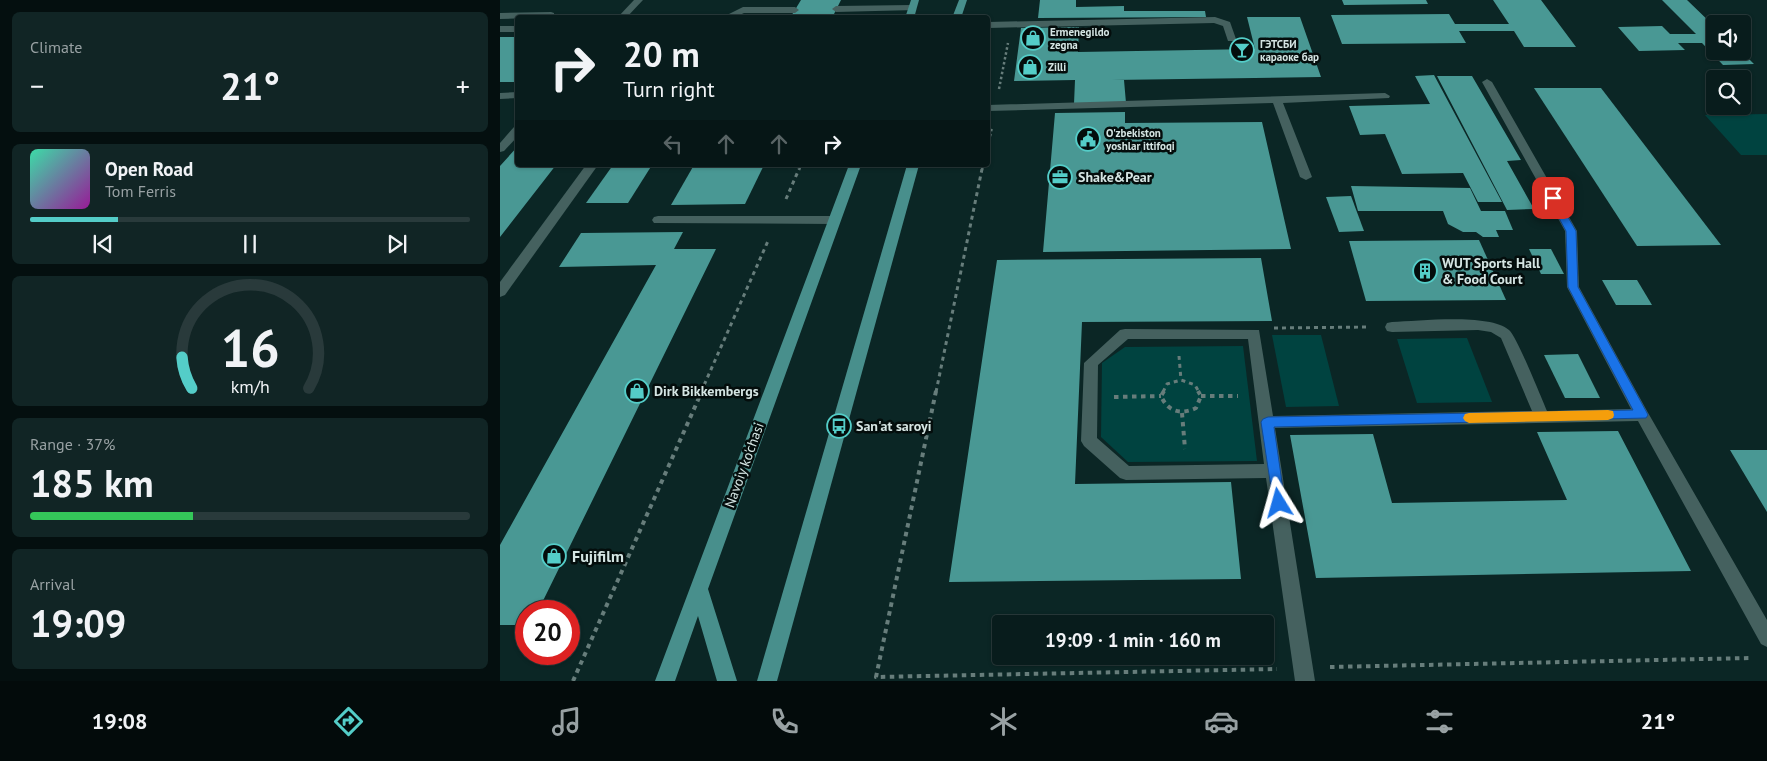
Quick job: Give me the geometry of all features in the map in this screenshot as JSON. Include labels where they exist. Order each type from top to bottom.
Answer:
[{"type":"main road","points":[[956,15],[958,0]]},
{"type":"main road","points":[[956,15],[963,0]]},
{"type":"main road","name":"Navoiy ko'chasi","points":[[665,681],[854,167]]},
{"type":"main road","points":[[767,681],[912,167]]},
{"type":"main road","points":[[699,588],[727,681]]},
{"type":"lane","points":[[624,15],[639,0]]},
{"type":"lane","points":[[759,10],[766,0]]},
{"type":"lane","points":[[836,9],[914,4]]},
{"type":"lane","points":[[732,15],[743,10],[795,10]]},
{"type":"lane","points":[[500,16],[515,16]]},
{"type":"lane","points":[[990,25],[1215,20],[1227,24],[1231,39]]},
{"type":"lane","points":[[500,29],[515,29]]},
{"type":"lane","points":[[1487,82],[1571,231],[1573,287],[1642,415],[1767,638]]},
{"type":"lane","points":[[500,96],[515,96]]},
{"type":"lane","points":[[992,108],[1385,96]]},
{"type":"lane","points":[[1278,100],[1306,177]]},
{"type":"lane","points":[[500,150],[515,132]]},
{"type":"lane","points":[[500,292],[591,167]]},
{"type":"lane","points":[[658,220],[835,220]]},
{"type":"lane","points":[[1392,327],[1478,325],[1494,327],[1506,335],[1542,416]]},
{"type":"lane","points":[[1274,471],[1126,474],[1090,441],[1091,363],[1125,334],[1254,334],[1304,674]]},
{"type":"lane","points":[[1268,422],[1642,415]]},
{"type":"path","points":[[990,127],[992,108],[1012,24]]},
{"type":"path","points":[[573,681],[800,167]]},
{"type":"path","points":[[983,167],[876,679],[1304,674],[1757,658]]},
{"type":"path","points":[[1272,328],[1392,327]]},
{"type":"path","points":[[1181,380],[1195,385],[1201,396],[1196,408],[1182,413],[1163,404],[1161,396],[1167,384],[1181,380]]},
{"type":"path","points":[[1201,396],[1263,395]]},
{"type":"path","points":[[1090,398],[1161,396]]},
{"type":"path","points":[[1182,413],[1187,472]]},
{"type":"shaded area","points":[[1767,114],[1767,155],[1741,155],[1705,115],[1751,115]]},
{"type":"shaded area","points":[[1272,335],[1321,335],[1339,406],[1286,407]]},
{"type":"shaded area","points":[[1467,338],[1492,402],[1417,403],[1397,339]]},
{"type":"shaded area","points":[[1243,346],[1257,461],[1128,462],[1101,437],[1102,363],[1125,347]]},
{"type":"building","points":[[801,0],[841,0],[834,15],[792,15]]},
{"type":"building","points":[[1040,0],[1076,0],[1076,7],[1124,6],[1124,11],[1205,11],[1206,17],[1038,18]]},
{"type":"building","points":[[1342,0],[1426,0],[1428,4],[1344,5]]},
{"type":"building","points":[[1493,0],[1541,0],[1576,47],[1524,47],[1514,31],[1459,31],[1466,43],[1342,44],[1331,15],[1449,14],[1455,24],[1509,24]]},
{"type":"building","points":[[1662,0],[1687,0],[1706,18],[1706,47],[1702,43],[1678,43],[1685,50],[1639,51],[1618,27],[1662,26],[1670,34],[1696,34]]},
{"type":"building","points":[[1247,17],[1300,17],[1321,77],[1112,80],[1124,80],[1126,103],[1074,104],[1075,80],[1014,81],[1021,28],[1079,27],[1078,52],[1255,49]]},
{"type":"building","points":[[500,37],[515,37],[515,82],[500,82]]},
{"type":"building","points":[[1718,60],[1750,60],[1754,64],[1723,65]]},
{"type":"building","points":[[1434,75],[1502,202],[1478,202],[1463,173],[1402,174],[1385,134],[1360,135],[1349,106],[1430,104],[1415,76]]},
{"type":"building","points":[[1437,76],[1472,76],[1521,160],[1507,161],[1534,209],[1507,210]]},
{"type":"building","points":[[1534,88],[1601,88],[1721,245],[1637,246]]},
{"type":"building","points":[[1125,112],[1125,123],[1262,122],[1291,249],[1043,252],[1055,113]]},
{"type":"building","points":[[515,149],[515,167],[554,167],[500,237],[500,166]]},
{"type":"building","points":[[612,167],[651,167],[628,203],[586,203]]},
{"type":"building","points":[[693,167],[763,167],[745,204],[671,205]]},
{"type":"building","points":[[1351,186],[1470,188],[1481,211],[1505,211],[1513,230],[1496,230],[1499,237],[1483,237],[1476,232],[1463,232],[1448,224],[1443,211],[1358,211]]},
{"type":"building","points":[[1351,196],[1364,231],[1339,232],[1326,197]]},
{"type":"building","points":[[683,232],[674,249],[716,249],[543,600],[515,600],[515,625],[500,625],[500,545],[656,265],[559,267],[581,233]]},
{"type":"building","name":"WUT Sports Hall & Food Court","points":[[1479,240],[1506,300],[1366,301],[1349,241]]},
{"type":"building","points":[[1529,249],[1551,249],[1564,274],[1541,274]]},
{"type":"building","points":[[1261,258],[1272,321],[1082,322],[1075,484],[1231,482],[1241,579],[949,582],[997,260]]},
{"type":"building","points":[[1602,280],[1637,280],[1652,305],[1616,305]]},
{"type":"building","points":[[1578,354],[1600,398],[1565,398],[1544,355]]},
{"type":"building","points":[[1618,431],[1691,571],[1316,578],[1290,435],[1373,434],[1392,503],[1567,500],[1537,432]]},
{"type":"building","points":[[1730,450],[1767,450],[1767,512]]},
{"type":"slow traffic","points":[[1469,418],[1608,415]]},
{"type":"place","name":"Ermenegildo zegna","points":[[1033,38]]},
{"type":"place","name":"ГЭТСБИ караоке бар","points":[[1242,50]]},
{"type":"place","name":"Zilli","points":[[1030,67]]},
{"type":"place","name":"O'zbekiston yoshlar ittifoqi","points":[[1088,139]]},
{"type":"place","name":"Shake&Pear","points":[[1060,177]]},
{"type":"place","name":"WUT Sports Hall & Food Court","points":[[1425,271]]},
{"type":"place","name":"Dirk Bikkembergs","points":[[637,391]]},
{"type":"place","name":"San'at saroyi","points":[[839,426]]},
{"type":"place","name":"Fujifilm","points":[[554,556]]},
{"type":"route","points":[[1279,503],[1268,422],[1642,415],[1573,287],[1571,231],[1553,198]]}]
